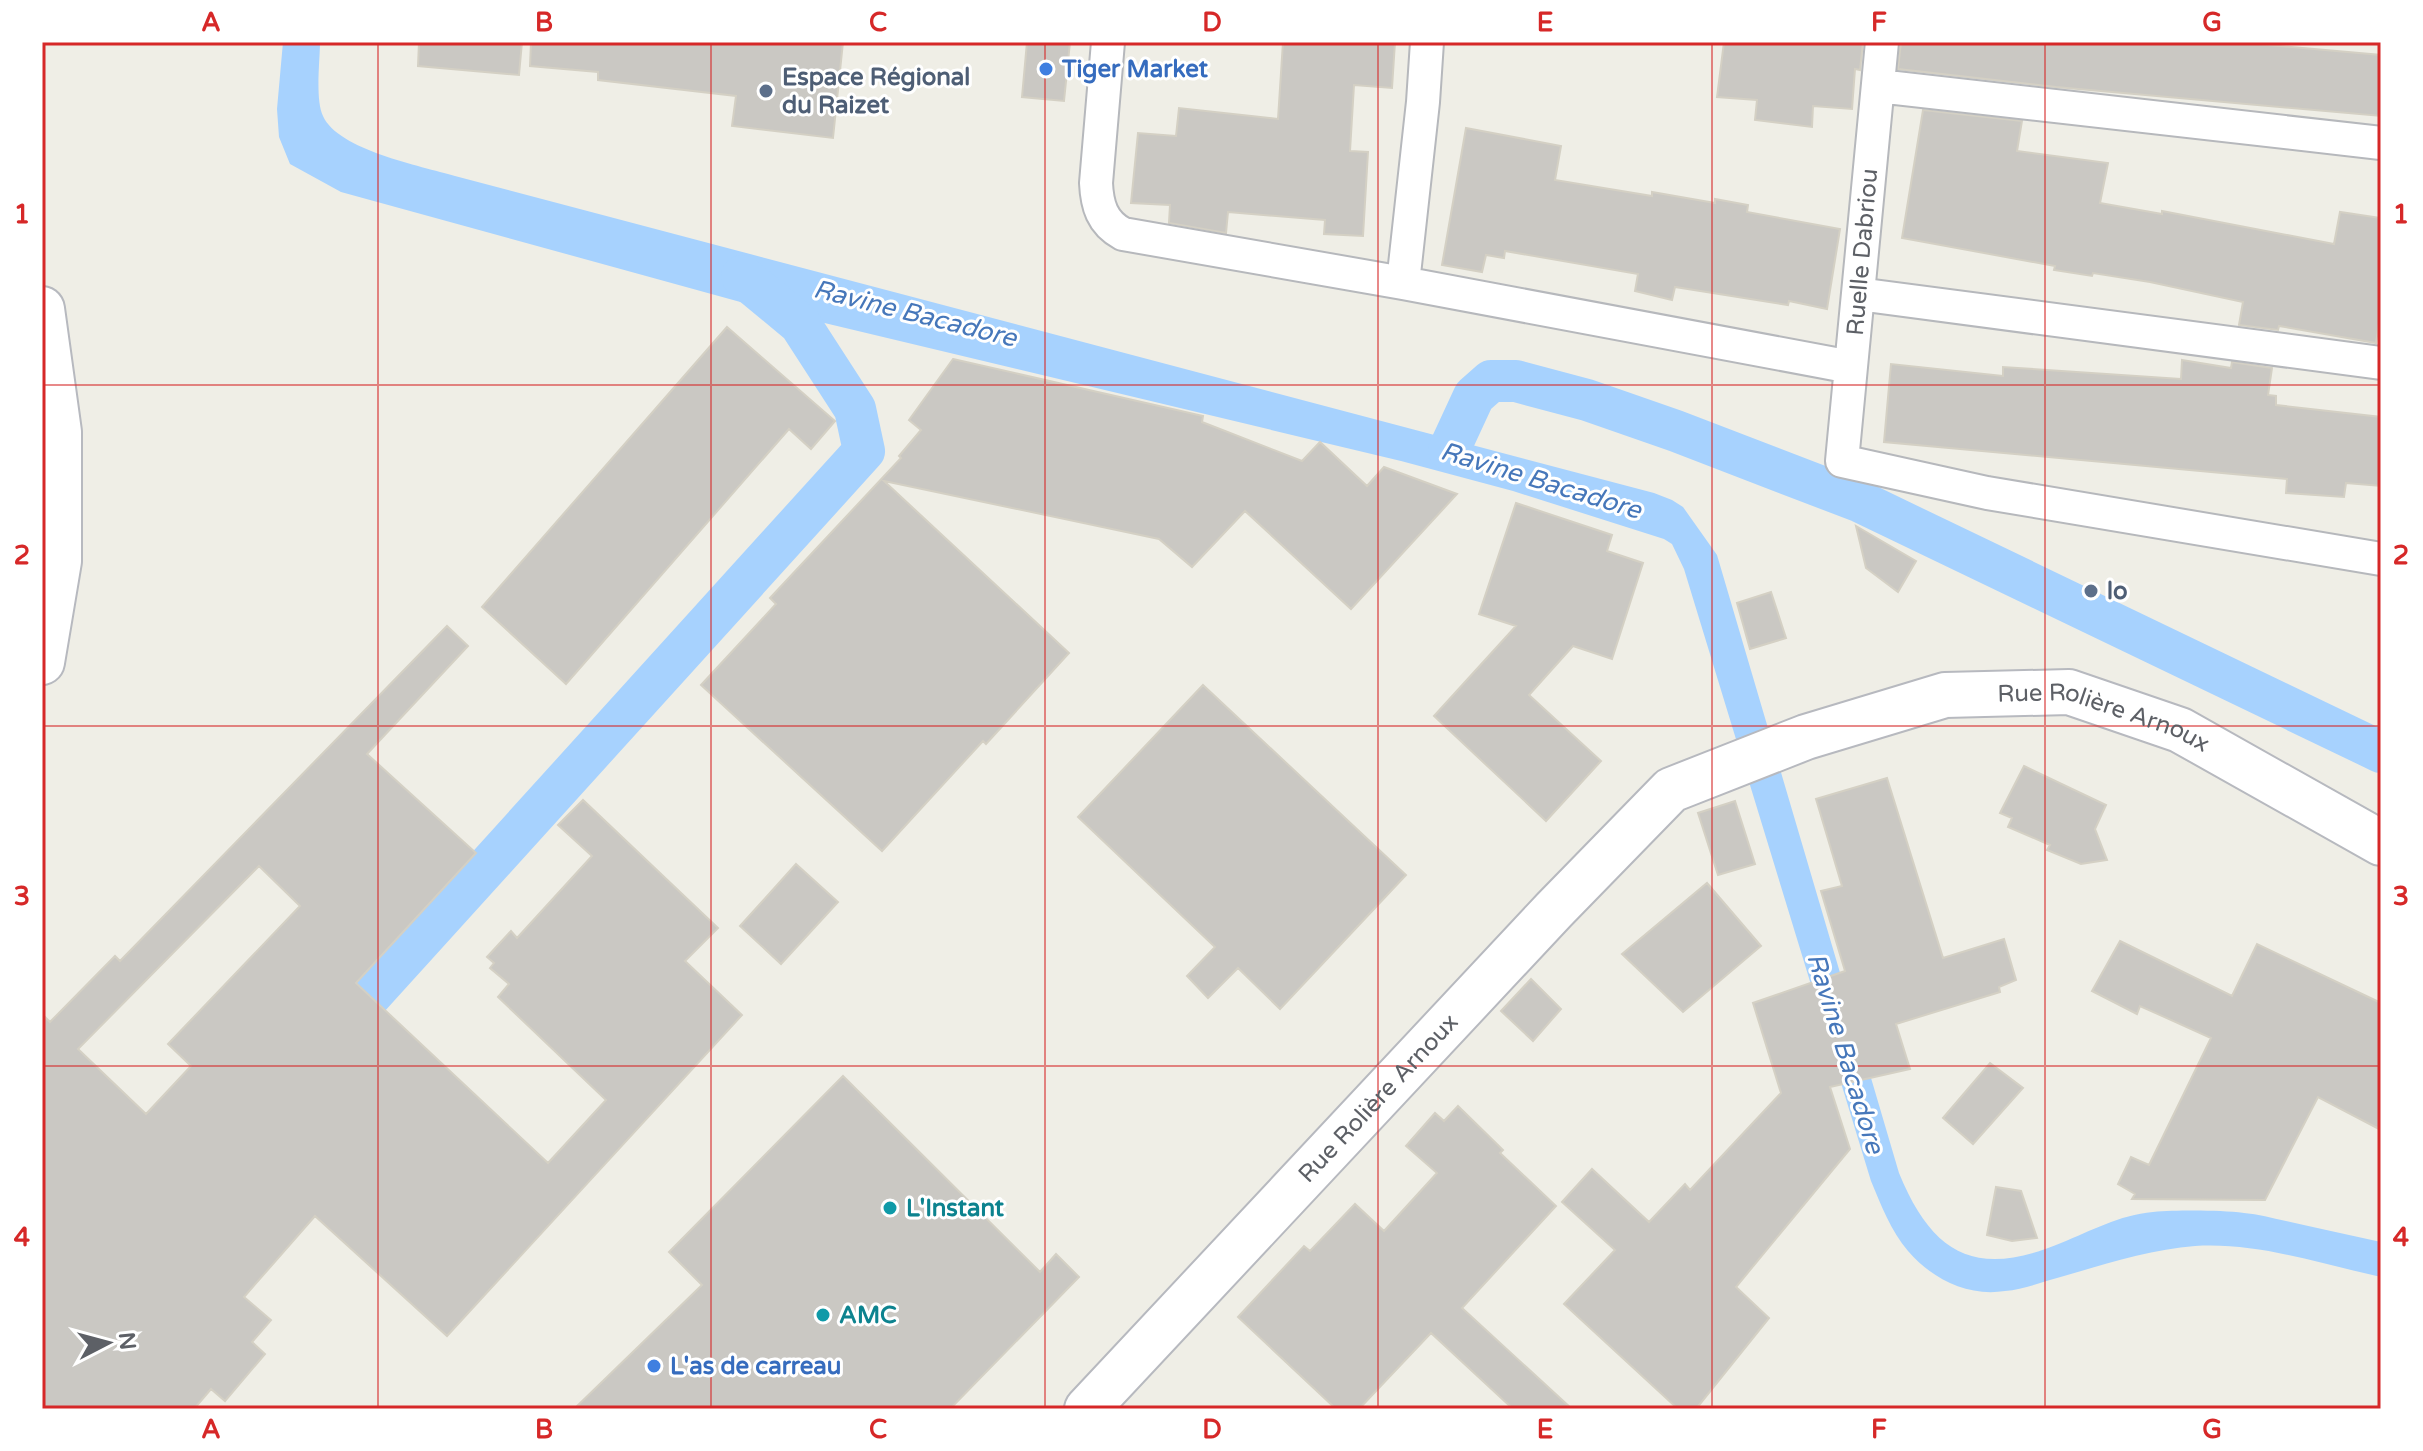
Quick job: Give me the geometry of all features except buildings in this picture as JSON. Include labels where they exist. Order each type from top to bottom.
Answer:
[{"type":"street","points":[[1108,42],[1097,201],[1111,228],[1123,234],[1851,367]]},
{"type":"street","points":[[1403,283],[1427,42]]},
{"type":"street","name":"Ruelle Dabriou","points":[[1882,42],[1842,461],[1987,493],[2381,559]]},
{"type":"street","points":[[1878,86],[2381,143]]},
{"type":"street","points":[[1858,294],[2381,363]]},
{"type":"street","points":[[42,309],[59,432],[59,561],[42,662]]},
{"type":"street","name":"Rue Rolière Arnoux","points":[[1087,1409],[1554,910],[1671,790],[1806,737],[1945,695],[2069,692],[2180,730],[2381,843]]},
{"type":"water","name":"Ravine Bacadore","points":[[283,42],[320,42],[319,90],[323,116],[345,138],[402,162],[1672,500],[1683,507],[1717,555],[1899,1173],[1927,1224],[1943,1241],[1961,1252],[1982,1258],[2005,1258],[2031,1253],[2141,1214],[2223,1211],[2249,1214],[2381,1242],[2381,1277],[2242,1247],[2195,1246],[2113,1262],[2027,1287],[1991,1292],[1964,1288],[1939,1278],[1908,1251],[1887,1218],[1871,1181],[1684,569],[1672,544],[1664,539],[1513,491],[1401,461],[766,309],[341,192],[290,164],[279,137],[277,109]]},
{"type":"waterway","points":[[333,1037],[864,451],[855,409],[800,324],[742,276]]},
{"type":"waterway","name":"Ravine Bacadore","points":[[1449,450],[1474,396],[1491,381],[1516,381],[1587,400],[1861,502],[2381,752]]},
{"type":"place","name":"Tiger Market","points":[[1046,69]]},
{"type":"place","name":"Espace Régional du Raizet","points":[[766,91]]},
{"type":"place","name":"lo","points":[[2091,591]]},
{"type":"place","name":"L'Instant","points":[[890,1208]]},
{"type":"place","name":"AMC","points":[[823,1315]]},
{"type":"place","name":"L'as de carreau","points":[[654,1366]]}]
